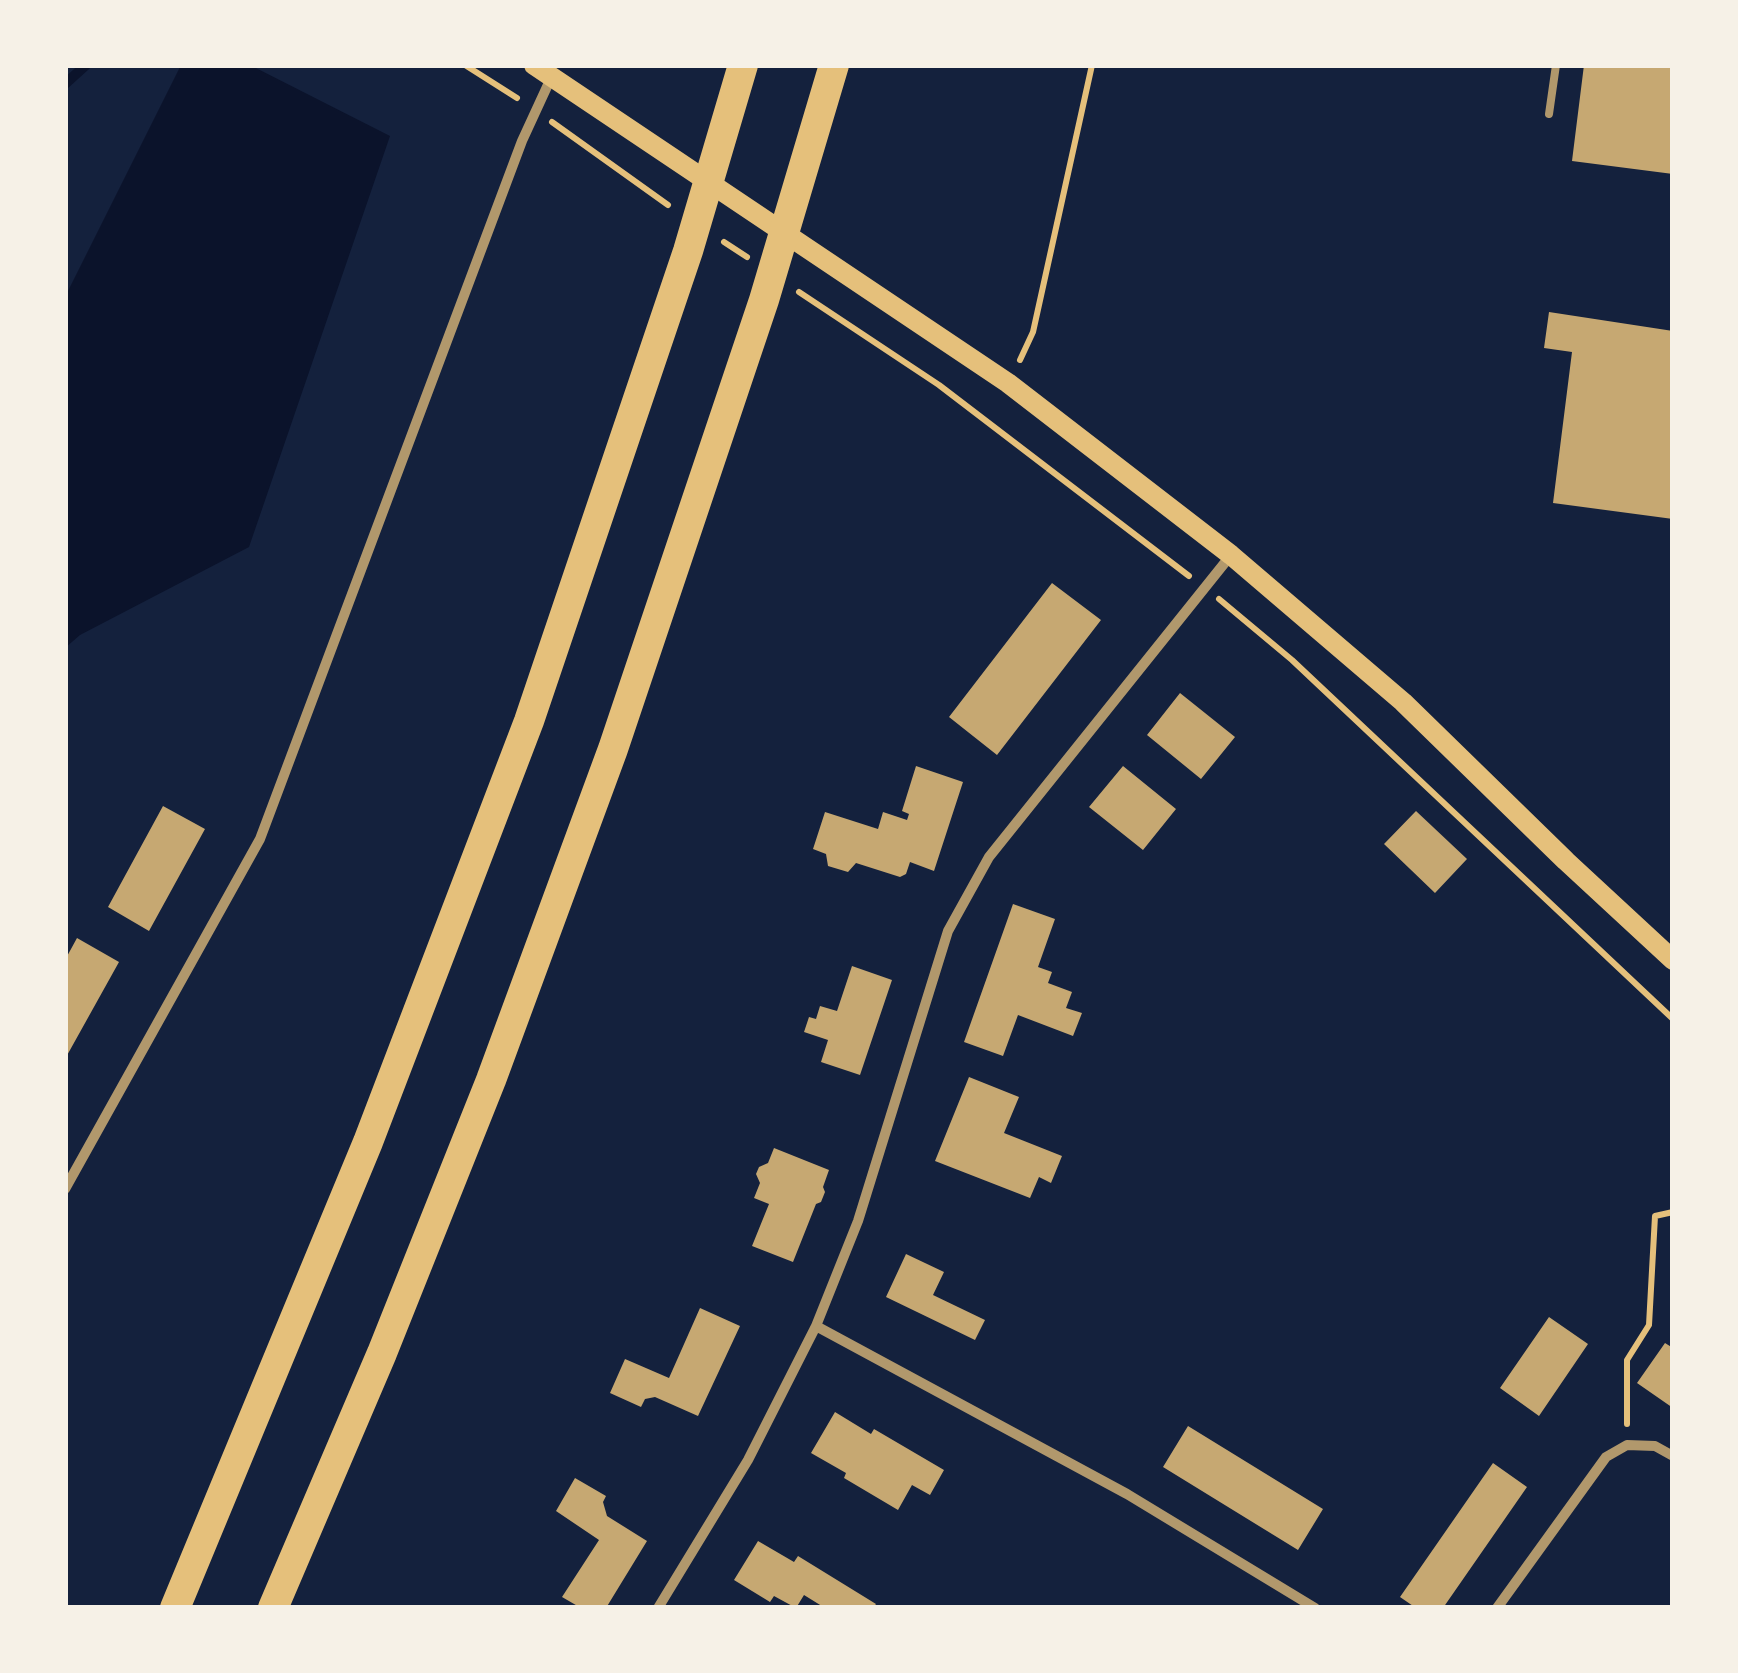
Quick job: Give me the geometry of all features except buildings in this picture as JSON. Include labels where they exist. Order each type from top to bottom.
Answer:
[{"type":"highway","points":[[175,1608],[368,1142],[522,739],[688,252],[743,65]]},
{"type":"highway","points":[[273,1608],[492,1080],[613,749],[764,300],[834,65]]},
{"type":"main road","points":[[543,71],[1008,383],[1231,555],[1403,702],[1673,960]]},
{"type":"street","points":[[65,1189],[260,839],[536,110],[543,71]]},
{"type":"street","points":[[658,1608],[748,1460],[816,1326],[858,1221],[948,931],[989,858],[1231,555]]},
{"type":"street","points":[[816,1326],[1127,1494],[1315,1608]]},
{"type":"street","points":[[1496,1608],[1606,1457],[1626,1445],[1655,1446],[1673,1456]]},
{"type":"lane","points":[[1549,114],[1556,65]]},
{"type":"path","points":[[465,65],[683,214]]},
{"type":"path","points":[[1008,383],[1034,332],[1092,65]]},
{"type":"path","points":[[715,236],[763,268]]},
{"type":"path","points":[[795,289],[939,385],[1205,588],[1292,660],[1673,1019]]},
{"type":"path","points":[[1626,1445],[1627,1360],[1649,1325],[1655,1216],[1673,1212]]},
{"type":"water","points":[[181,65],[250,65],[390,136],[249,547],[80,635],[65,648],[65,297]]},
{"type":"waterway","points":[[65,84],[86,65]]}]
